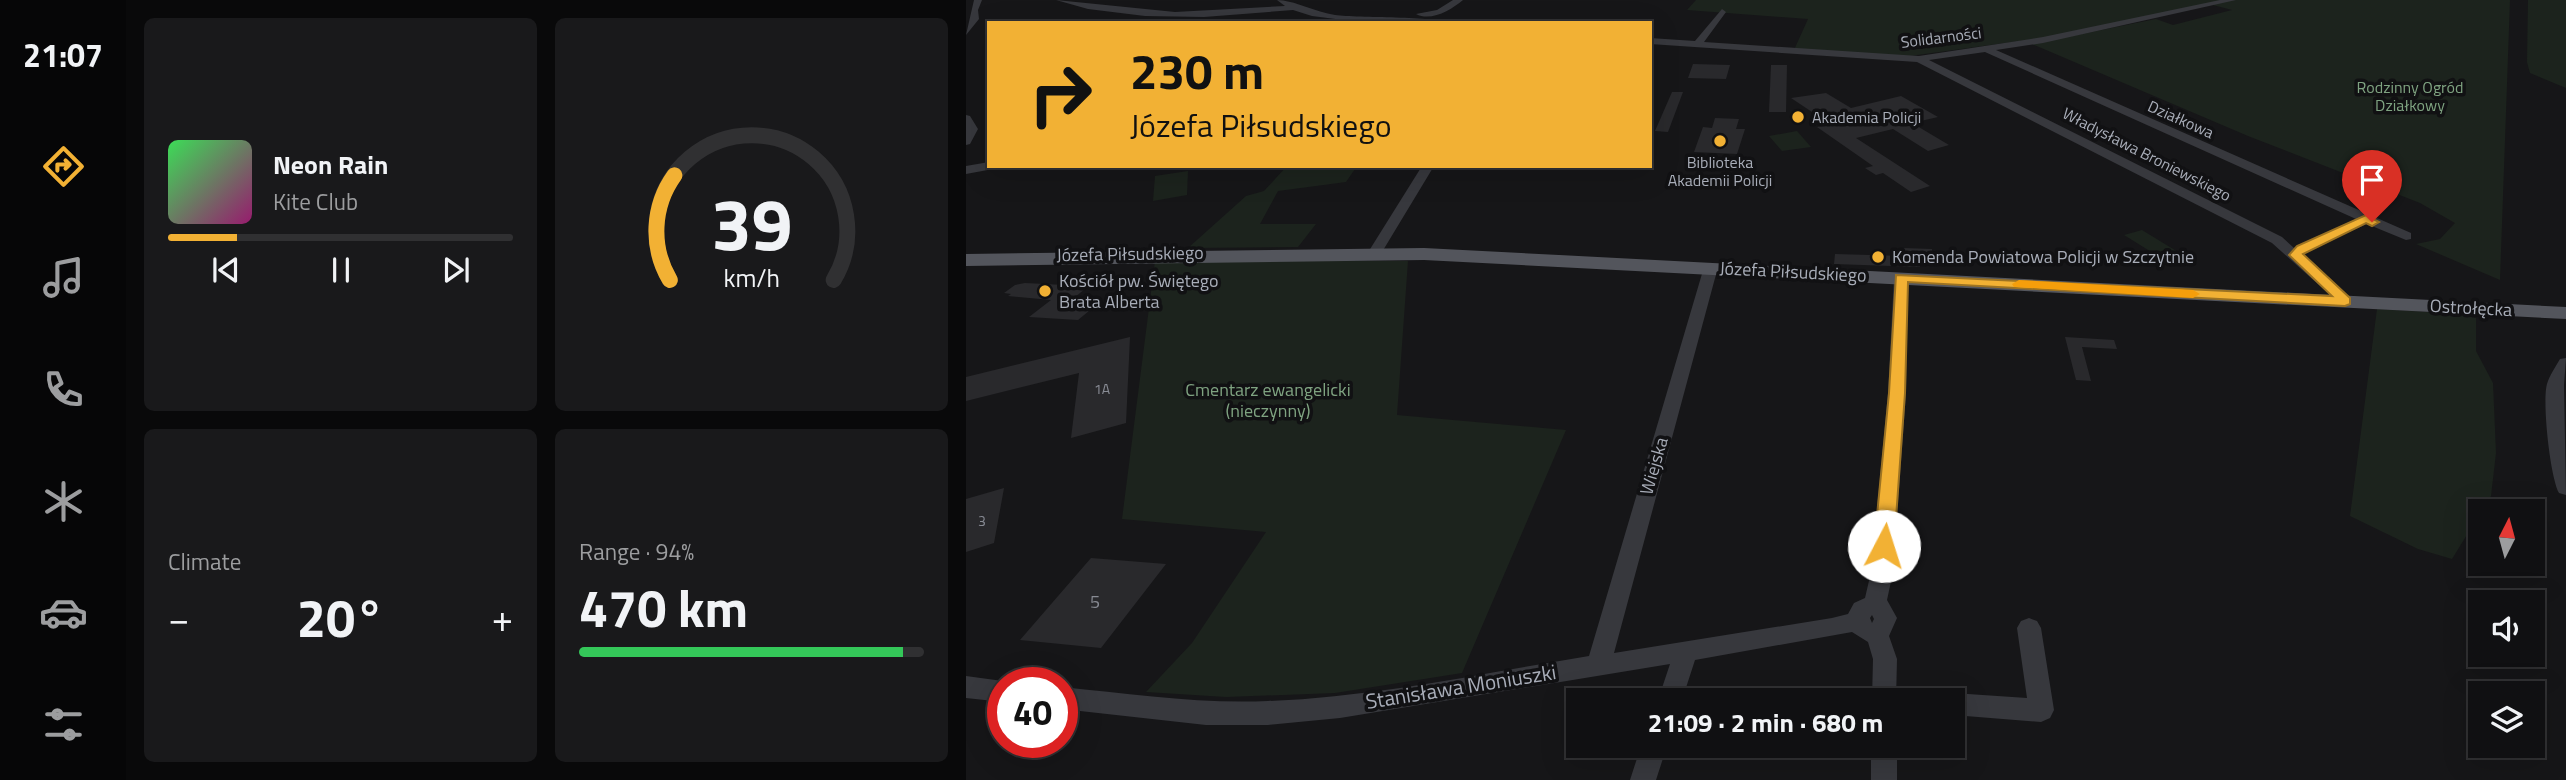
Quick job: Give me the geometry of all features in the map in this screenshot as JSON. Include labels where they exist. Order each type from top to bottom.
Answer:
[{"type":"main road","name":"Józefa Piłsudskiego","points":[[966,254],[1294,255]]},
{"type":"main road","name":"Józefa Piłsudskiego","points":[[966,260],[1472,255],[2375,303]]},
{"type":"main road","name":"Ostrołęcka","points":[[2375,303],[2564,316]]},
{"type":"street","points":[[966,32],[975,19],[973,7],[986,0]]},
{"type":"street","points":[[1060,0],[1107,10],[1248,14],[1290,8],[1320,15],[1414,21]]},
{"type":"street","points":[[1281,0],[1290,8]]},
{"type":"street","points":[[1306,21],[1334,10],[1429,14],[1441,11],[1458,0]]},
{"type":"street","name":"Solidarności","points":[[1652,41],[1919,59],[2043,40],[2232,0]]},
{"type":"street","points":[[1697,45],[1722,12]]},
{"type":"street","name":"Działkowa","points":[[1984,48],[2406,236]]},
{"type":"street","name":"Władysława Broniewskiego","points":[[1919,59],[2277,240],[2345,301]]},
{"type":"street","points":[[966,118],[972,129],[966,142]]},
{"type":"street","points":[[966,168],[987,164]]},
{"type":"street","points":[[1374,254],[1427,168]]},
{"type":"street","points":[[2296,255],[2301,248],[2366,219]]},
{"type":"street","name":"Wiejska","points":[[1598,666],[1711,267]]},
{"type":"street","points":[[1884,688],[1885,659],[1869,619],[1882,572],[1897,393],[1901,278]]},
{"type":"street","points":[[2566,363],[2558,374],[2555,385],[2566,488]]},
{"type":"street","name":"Stanisława Moniuszki","points":[[1078,700],[1206,713],[1268,713],[1340,707],[1832,628],[1869,619]]},
{"type":"street","points":[[1965,706],[2041,710],[2029,628]]},
{"type":"street","points":[[1674,688],[1687,650]]},
{"type":"street","points":[[966,687],[987,689]]},
{"type":"street","points":[[1643,780],[1650,758]]},
{"type":"street","points":[[1884,758],[1884,780]]},
{"type":"green space","name":"Rodzinny Ogród Działkowy","points":[[1696,0],[2510,0],[2500,280],[2416,244],[2440,239],[2455,223],[2420,203],[2248,136],[2032,44],[2156,19],[2173,25],[2232,10],[2209,4],[2056,36],[1910,56],[1794,50],[1808,19],[1687,10]]},
{"type":"green space","points":[[2528,0],[2566,0],[2566,88],[2530,73],[2527,62]]},
{"type":"green space","points":[[1797,131],[1811,147],[1782,151],[1769,136]]},
{"type":"green space","points":[[1285,168],[1356,168],[1346,182],[1278,191],[1260,224],[1316,224],[1298,247],[1188,248],[1246,196],[1264,191]]},
{"type":"green space","points":[[1188,171],[1187,195],[1153,201],[1155,176]]},
{"type":"green space","points":[[2142,230],[2178,252],[2161,258],[2124,235]]},
{"type":"green space","name":"Cmentarz ewangelicki (nieczynny)","points":[[1155,261],[1408,261],[1397,415],[1566,430],[1462,673],[1335,693],[1226,697],[1146,692],[1192,643],[1266,532],[1122,519]]},
{"type":"green space","points":[[2377,309],[2476,315],[2476,351],[2493,383],[2496,453],[2491,496],[2489,499],[2468,499],[2468,533],[2452,559],[2418,549],[2350,516]]},
{"type":"building","points":[[1693,64],[1730,65],[1726,79],[1688,78]]},
{"type":"building","points":[[1771,65],[1787,65],[1786,112],[1769,112]]},
{"type":"building","points":[[1672,92],[1683,92],[1668,132],[1655,131]]},
{"type":"building","points":[[1826,93],[1851,108],[1901,96],[1938,117],[1912,123],[1949,145],[1928,151],[1893,129],[1856,138],[1930,186],[1911,192],[1883,173],[1876,175],[1865,168],[1873,166],[1817,127],[1830,124],[1791,98]]},
{"type":"building","name":"Biblioteka Akademii Policji","points":[[1715,118],[1739,119],[1736,129],[1745,129],[1737,154],[1694,152],[1703,127],[1712,128]]},
{"type":"building","name":"Komenda Powiatowa Policji w Szczytnie","points":[[1903,248],[1932,249],[1933,263],[1920,264],[1920,267],[1834,264],[1835,254],[1904,256]]},
{"type":"building","points":[[1025,283],[1084,286],[1082,289],[1085,289],[1065,305],[1095,306],[1078,320],[1029,317],[1051,300],[1008,296],[1011,294],[1004,293],[1015,285]]},
{"type":"building","points":[[1130,337],[1126,423],[1071,438],[1079,373],[966,401],[966,377]]},
{"type":"building","points":[[2065,337],[2114,340],[2117,349],[2082,347],[2091,381],[2076,380]]},
{"type":"building","points":[[1004,488],[994,543],[966,552],[966,499]]},
{"type":"building","points":[[1091,558],[1166,564],[1101,648],[1020,640]]},
{"type":"slow traffic","points":[[2019,284],[2193,294]]},
{"type":"place","name":"Akademia Policji","points":[[1798,117]]},
{"type":"place","name":"Biblioteka Akademii Policji","points":[[1720,141]]},
{"type":"place","name":"Komenda Powiatowa Policji w Szczytnie","points":[[1878,257]]},
{"type":"place","name":"Kościół pw. Świętego Brata Alberta","points":[[1045,291]]},
{"type":"route","points":[[1884,546],[1897,393],[1901,278],[2345,301],[2296,255],[2301,248],[2366,219],[2372,222]]}]
